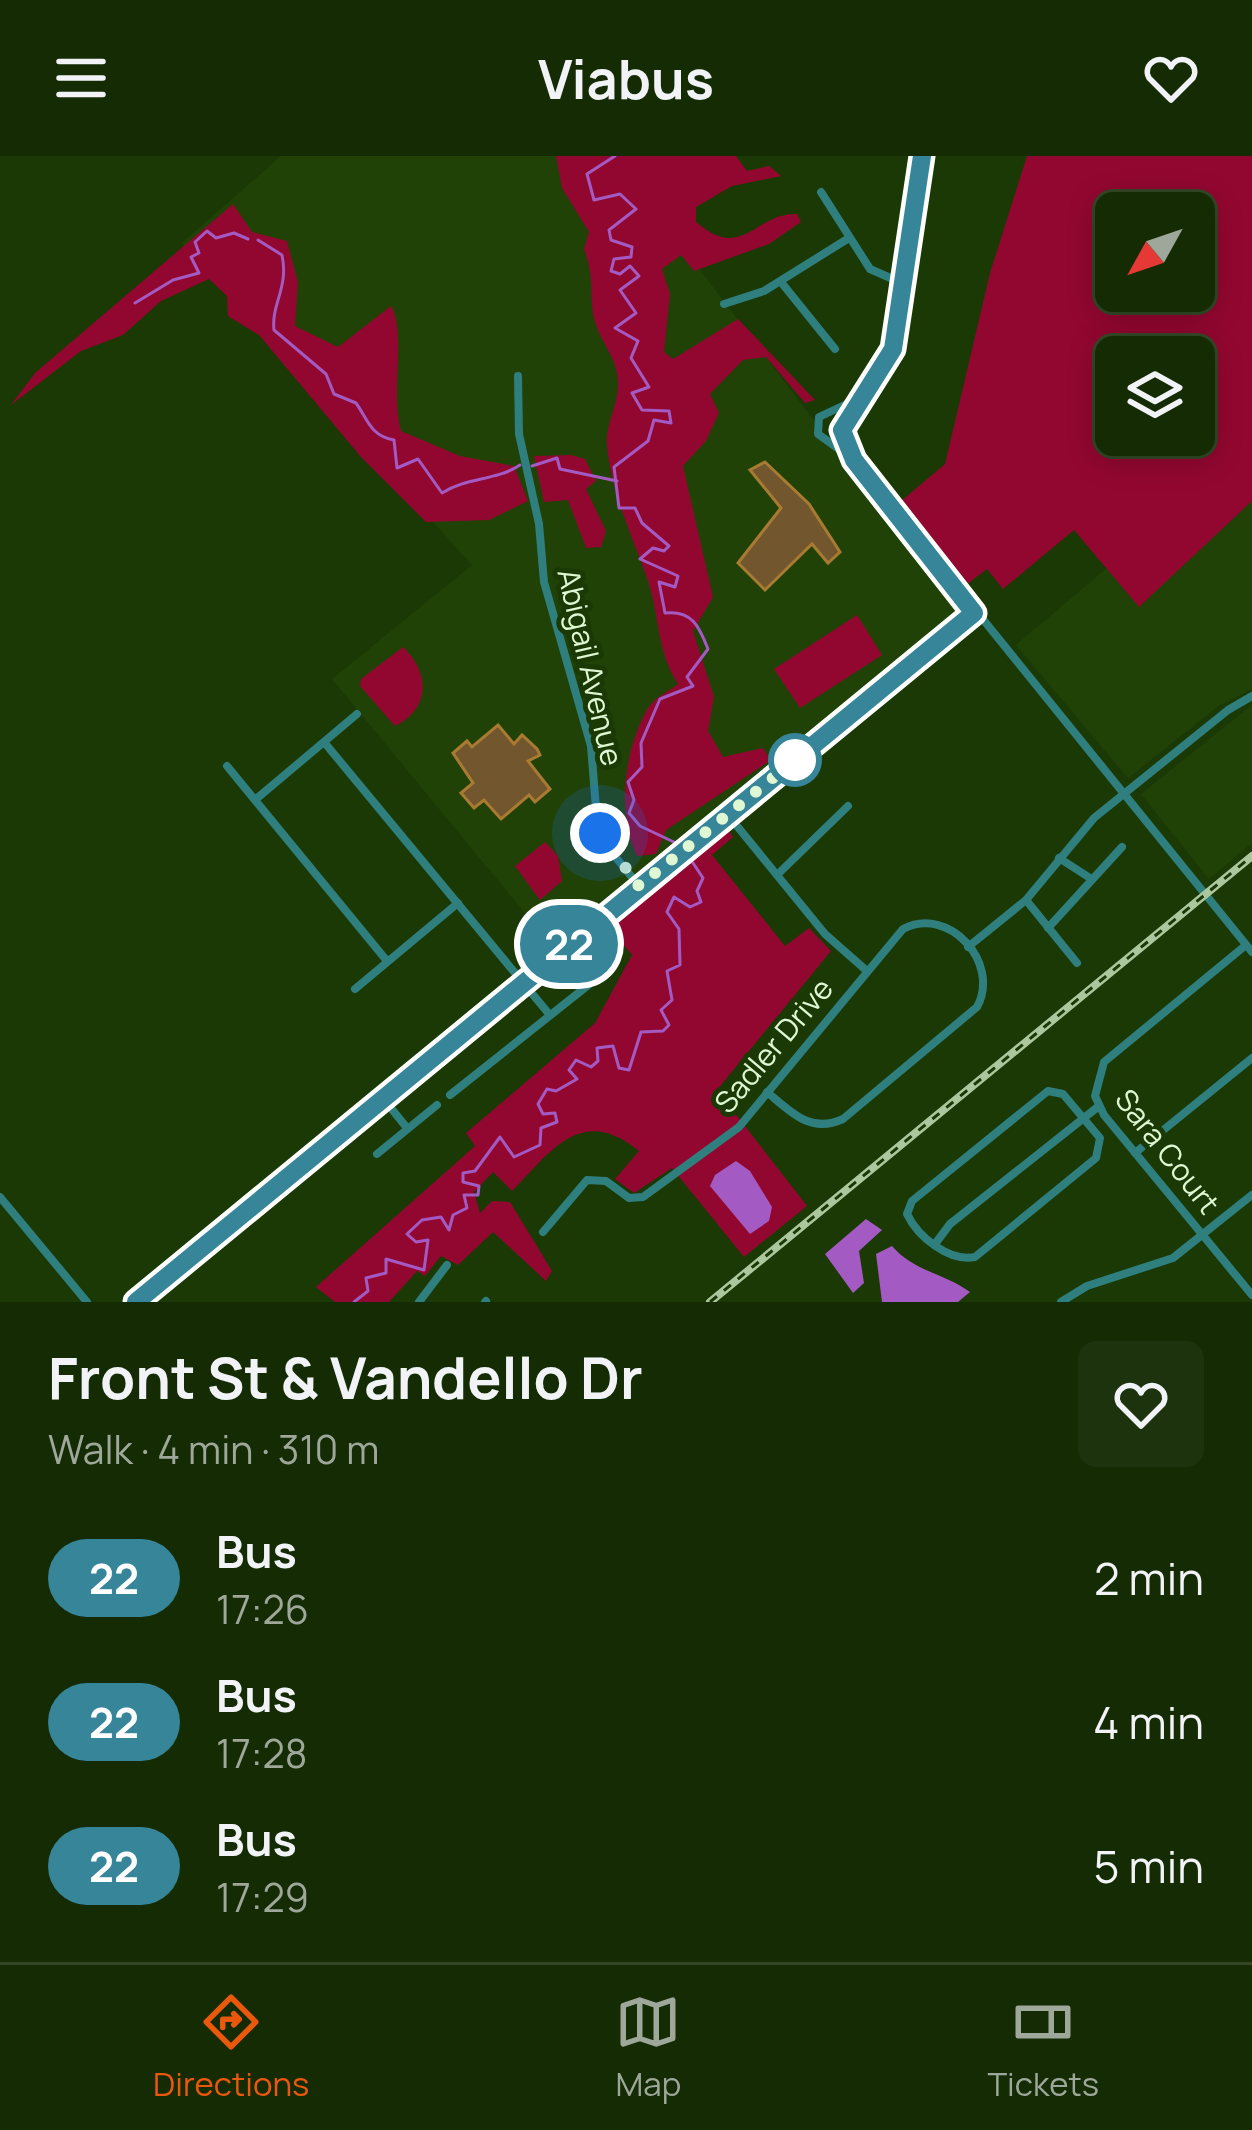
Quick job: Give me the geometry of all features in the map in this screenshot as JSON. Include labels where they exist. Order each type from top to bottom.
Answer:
[{"type":"street","points":[[830,440],[866,395],[893,349],[922,156]]},
{"type":"street","points":[[820,191],[878,275],[904,284]]},
{"type":"street","points":[[724,304],[781,282],[849,238]]},
{"type":"street","points":[[781,282],[835,349]]},
{"type":"street","name":"Abigail Avenue","points":[[518,376],[519,434],[539,524],[544,582],[591,746],[597,821],[604,844],[639,886]]},
{"type":"street","points":[[866,395],[819,417],[815,426],[854,460],[1249,949]]},
{"type":"street","points":[[832,413],[854,460]]},
{"type":"street","points":[[135,1302],[974,613]]},
{"type":"street","points":[[766,1092],[806,1123],[821,1125],[843,1119],[977,1007],[985,977],[968,947],[1026,900],[1094,818],[1252,696]]},
{"type":"street","points":[[255,800],[357,714]]},
{"type":"street","points":[[324,742],[550,1014]]},
{"type":"street","points":[[227,766],[387,962]]},
{"type":"street","points":[[777,875],[848,806]]},
{"type":"street","points":[[728,815],[825,934],[867,971]]},
{"type":"street","points":[[1048,928],[1122,847]]},
{"type":"street","points":[[1059,858],[1090,878]]},
{"type":"street","points":[[1026,900],[1077,963]]},
{"type":"street","points":[[355,989],[458,903]]},
{"type":"street","name":"Sadler Drive","points":[[543,1232],[587,1180],[606,1181],[629,1198],[644,1197],[734,1132],[897,934],[917,922],[945,925],[968,947]]},
{"type":"street","name":"Sara Court","points":[[1249,949],[1103,1062],[1095,1084],[1099,1106],[1252,1294]]},
{"type":"street","points":[[450,1095],[606,970]]},
{"type":"street","points":[[1135,1153],[1252,1058]]},
{"type":"street","points":[[1048,1091],[1063,1094],[1082,1116],[1100,1138],[1096,1158],[975,1257],[960,1258],[935,1244],[910,1221],[912,1201],[1048,1091]]},
{"type":"street","points":[[381,1097],[407,1128]]},
{"type":"street","points":[[377,1154],[436,1105]]},
{"type":"street","points":[[935,1244],[950,1224],[1099,1106]]},
{"type":"street","points":[[1061,1302],[1087,1286],[1173,1258],[1252,1195]]},
{"type":"street","points":[[0,1197],[87,1302]]},
{"type":"street","points":[[420,1302],[447,1265]]},
{"type":"shaded area","points":[[281,156],[614,156],[961,615],[552,946],[332,679],[472,565],[182,243]]},
{"type":"shaded area","points":[[556,156],[736,156],[747,171],[769,166],[781,176],[732,186],[696,207],[696,222],[726,238],[749,233],[783,215],[797,214],[801,222],[769,244],[694,271],[681,255],[662,269],[670,294],[664,352],[673,359],[738,319],[815,400],[805,403],[766,357],[743,360],[710,394],[719,413],[706,441],[683,466],[713,597],[693,631],[714,697],[708,731],[723,757],[763,748],[771,760],[666,830],[656,854],[637,856],[631,839],[625,802],[628,762],[648,708],[678,684],[666,658],[647,578],[609,463],[607,437],[618,390],[617,373],[593,313],[584,249],[589,232],[562,188]]},
{"type":"shaded area","points":[[1027,156],[1252,156],[1252,501],[1139,607],[1074,530],[1003,589],[987,569],[966,585],[900,502],[945,464],[990,273]]},
{"type":"shaded area","points":[[233,204],[252,232],[287,241],[298,282],[295,326],[338,347],[391,306],[398,332],[401,431],[460,456],[514,466],[528,501],[489,520],[426,522],[361,457],[259,335],[228,316],[227,296],[209,279],[161,301],[123,335],[81,351],[11,405],[35,373]]},
{"type":"shaded area","points":[[534,456],[585,459],[596,481],[586,489],[606,531],[601,547],[586,548],[568,500],[544,502]]},
{"type":"shaded area","points":[[1252,501],[1252,689],[1218,706],[1128,778],[1016,645],[1107,568],[1139,606]]},
{"type":"shaded area","points":[[857,615],[882,655],[800,708],[774,669]]},
{"type":"shaded area","points":[[403,647],[418,668],[423,690],[415,710],[395,726],[360,686],[361,679]]},
{"type":"shaded area","points":[[1252,705],[1252,843],[1209,879],[1141,794]]},
{"type":"shaded area","points":[[729,831],[733,837],[712,855],[785,946],[809,928],[831,951],[712,1096],[738,1117],[807,1206],[744,1257],[672,1168],[634,1193],[615,1179],[639,1151],[619,1138],[584,1132],[555,1148],[512,1191],[493,1172],[474,1192],[480,1213],[492,1201],[510,1202],[552,1271],[546,1281],[493,1232],[458,1265],[441,1256],[425,1276],[417,1271],[389,1302],[335,1302],[316,1287],[475,1146],[466,1133],[595,1023],[632,955],[609,927]]},
{"type":"shaded area","points":[[545,842],[558,856],[562,881],[540,900],[515,866]]},
{"type":"shaded area","points":[[736,1161],[750,1171],[772,1207],[769,1221],[750,1234],[710,1186],[715,1175]]},
{"type":"shaded area","points":[[866,1219],[882,1230],[859,1251],[864,1283],[853,1293],[825,1254]]},
{"type":"shaded area","points":[[892,1246],[909,1261],[970,1292],[958,1302],[882,1302],[876,1254]]},
{"type":"building","points":[[765,462],[809,504],[840,552],[828,563],[812,544],[765,590],[738,563],[781,508],[750,470]]},
{"type":"building","points":[[498,725],[514,744],[522,735],[537,749],[540,755],[528,761],[550,789],[535,802],[529,795],[501,819],[484,800],[474,808],[461,793],[473,783],[453,753],[467,741],[472,747]]},
{"type":"waterway","points":[[615,156],[587,174],[594,200],[620,194],[636,209],[609,230],[611,240],[632,247],[631,257],[614,259],[611,271],[620,274],[630,266],[639,276],[620,290],[636,313],[615,328],[638,341],[631,358],[649,387],[632,393],[642,410],[669,411],[671,423],[654,420],[648,441],[614,467],[619,508],[635,508],[642,523],[669,546],[664,551],[653,548],[640,559],[678,576],[675,587],[659,582],[665,613],[682,614],[693,621],[708,649],[687,677],[693,686],[660,699],[641,743],[642,767],[628,782],[634,800],[629,813],[640,826],[678,844]]},
{"type":"waterway","points":[[135,303],[173,280],[199,273],[191,257],[199,253],[195,242],[207,231],[216,238],[234,233],[248,239]]},
{"type":"waterway","points":[[258,240],[282,255],[274,330],[326,374],[334,394],[356,403],[374,430],[394,440],[397,468],[418,459],[442,493],[520,465]]},
{"type":"waterway","points":[[532,466],[557,458],[560,469],[617,481]]},
{"type":"waterway","points":[[354,1302],[368,1291],[366,1278],[386,1273],[386,1259],[424,1270],[428,1240],[416,1242],[407,1234],[422,1220],[441,1217],[449,1230],[453,1215],[467,1208],[464,1195],[478,1195],[479,1186],[463,1182],[463,1173],[475,1171],[500,1137],[514,1157],[540,1145],[541,1128],[557,1122],[555,1113],[543,1114],[538,1104],[547,1089],[556,1091],[577,1079],[569,1070],[576,1060],[591,1067],[598,1061],[597,1048],[613,1046],[619,1068],[629,1070],[641,1032],[663,1031],[669,1025],[661,1010],[672,1000],[667,971],[680,965],[679,929],[667,912],[674,897],[690,907],[701,902],[697,891],[703,878],[693,863]]},
{"type":"railway","points":[[710,1302],[1252,856]]},
{"type":"bus line","name":"22","points":[[136,1302],[974,613],[854,460],[842,430],[883,372],[893,349],[922,156]]},
{"type":"route","points":[[600,833],[639,886],[800,756],[795,760]]}]
